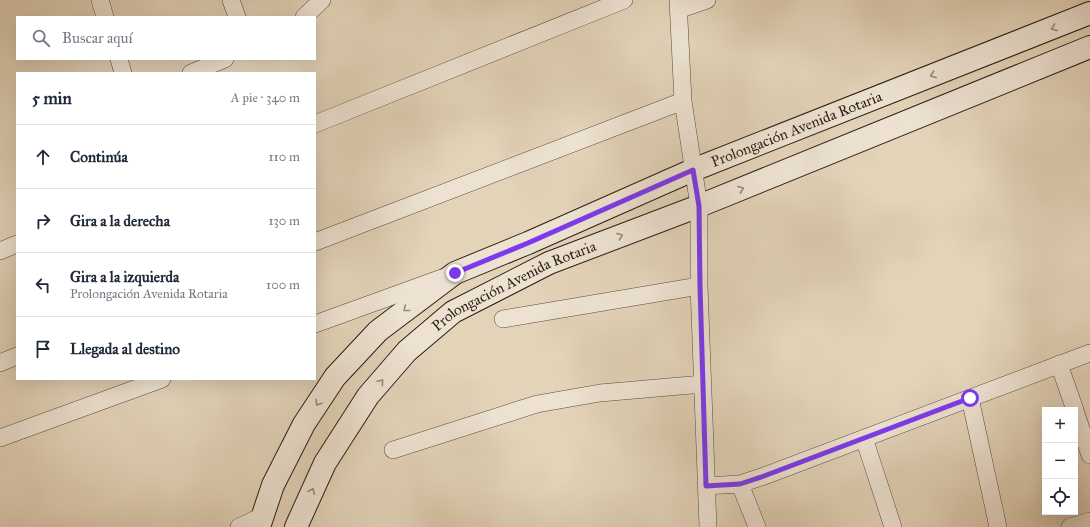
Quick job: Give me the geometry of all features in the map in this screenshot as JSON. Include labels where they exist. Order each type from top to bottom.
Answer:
[{"type":"main road","name":"Prolongación Avenida Rotaria","points":[[260,522],[273,485],[304,424],[335,377],[378,331],[455,273],[528,243],[693,170],[1090,13]]},
{"type":"main road","name":"Prolongación Avenida Rotaria","points":[[296,527],[325,463],[368,396],[407,351],[453,312],[549,263],[699,206],[1090,47]]},
{"type":"street","points":[[100,0],[106,16]]},
{"type":"street","points":[[231,0],[237,16]]},
{"type":"street","points":[[305,16],[322,0]]},
{"type":"street","points":[[316,124],[624,0]]},
{"type":"street","points":[[707,0],[678,5],[684,101],[699,206],[700,286],[708,527]]},
{"type":"street","points":[[119,60],[123,72]]},
{"type":"street","points":[[193,72],[223,60]]},
{"type":"street","points":[[316,242],[684,101]]},
{"type":"street","points":[[0,251],[16,244]]},
{"type":"street","points":[[316,324],[455,273]]},
{"type":"street","points":[[503,319],[700,286]]},
{"type":"street","points":[[706,486],[740,484],[1090,353]]},
{"type":"street","points":[[0,363],[16,356]]},
{"type":"street","points":[[1059,364],[1074,407]]},
{"type":"street","points":[[0,438],[159,380]]},
{"type":"street","points":[[393,450],[537,404],[600,393],[703,384]]},
{"type":"street","points":[[970,398],[998,527]]},
{"type":"street","points":[[1078,419],[1090,455]]},
{"type":"street","points":[[864,438],[894,527]]},
{"type":"street","points":[[740,484],[757,527]]},
{"type":"street","points":[[1070,527],[1090,521]]},
{"type":"street","points":[[239,527],[260,522]]},
{"type":"route","points":[[455,273],[528,243],[693,170],[699,206],[706,486],[740,484],[764,476],[970,398]]}]
